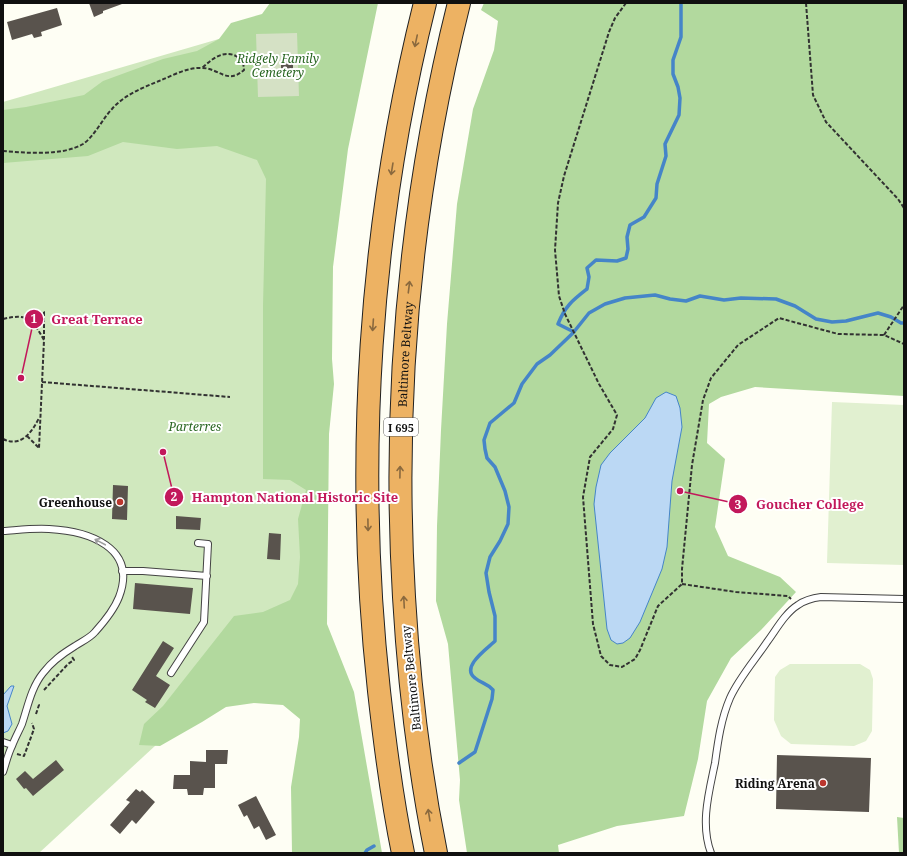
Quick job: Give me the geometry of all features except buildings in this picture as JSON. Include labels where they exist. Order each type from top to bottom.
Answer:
[{"type":"highway","name":"I 695","points":[[403,853],[384,739],[373,642],[368,559],[367,493],[369,403],[375,295],[386,208],[399,122],[416,36],[425,3]]},
{"type":"highway","name":"Baltimore Beltway","points":[[436,853],[416,736],[406,640],[400,483],[402,380],[408,297],[417,212],[431,128],[449,42],[459,3]]},
{"type":"lane","points":[[3,531],[48,529],[88,536],[102,542],[113,550],[119,559],[122,571],[122,582],[119,598],[110,614],[94,634],[55,659],[42,674],[26,707],[22,724],[11,748],[3,772]]},
{"type":"lane","points":[[171,673],[204,622],[208,576],[208,544],[198,543]]},
{"type":"lane","points":[[122,571],[143,571],[208,576]]},
{"type":"lane","points":[[711,853],[707,842],[706,809],[722,718],[731,696],[743,676],[787,616],[798,605],[808,600],[821,597],[904,599]]},
{"type":"lane","points":[[3,742],[11,748]]},
{"type":"path","points":[[626,3],[615,18],[609,32],[564,176],[558,203],[555,250],[559,296],[565,314],[599,384],[617,415],[613,429],[590,457],[583,497],[593,624],[601,656],[610,665],[622,667],[635,659],[658,606],[682,584],[682,569],[692,464],[703,400],[711,378],[738,345],[779,318],[838,334],[884,335],[904,344]]},
{"type":"path","points":[[806,3],[812,95],[826,122],[898,199],[904,208]]},
{"type":"path","points":[[3,151],[25,153],[49,152],[73,148],[85,143],[112,108],[139,90],[185,71],[202,68],[230,77],[238,75],[244,70],[243,61],[238,56],[232,54],[223,54],[212,58],[202,68]]},
{"type":"path","points":[[884,335],[904,305]]},
{"type":"path","points":[[27,318],[44,312],[39,448],[27,436]]},
{"type":"path","points":[[3,319],[18,316],[27,318],[36,326],[44,340]]},
{"type":"path","points":[[42,382],[230,397]]},
{"type":"path","points":[[3,439],[7,441],[20,440],[27,436],[34,428],[40,417]]},
{"type":"path","points":[[682,584],[736,592],[788,596],[798,605]]},
{"type":"path","points":[[42,691],[68,664],[74,660],[67,651]]},
{"type":"path","points":[[11,748],[24,756],[34,729],[32,724],[40,698]]},
{"type":"green space","points":[[270,3],[378,3],[348,149],[333,267],[332,359],[334,384],[329,434],[327,624],[354,692],[382,853],[292,853],[291,787],[299,737],[300,719],[283,705],[254,703],[226,707],[160,746],[139,745],[144,724],[163,706],[234,616],[263,612],[290,600],[298,584],[300,557],[298,519],[306,490],[290,480],[263,479],[263,306],[266,179],[257,160],[217,146],[177,149],[123,142],[88,156],[3,163],[3,110],[26,107],[84,95],[103,81],[163,59],[197,51],[219,39],[231,23],[262,14]]},
{"type":"green space","points":[[484,3],[904,3],[904,396],[755,387],[721,397],[709,404],[707,443],[725,459],[715,527],[728,556],[780,577],[796,592],[761,630],[731,658],[707,701],[698,759],[684,816],[617,826],[558,845],[559,853],[467,853],[459,800],[460,780],[448,644],[436,601],[441,430],[447,324],[457,204],[473,109],[494,50],[498,21],[481,10]]},
{"type":"green space","name":"Parterres","points":[[253,29],[301,29],[312,601],[39,853],[3,853],[3,102]]},
{"type":"green space","name":"Ridgely Family Cemetery","points":[[297,33],[299,96],[258,97],[256,34]]},
{"type":"green space","points":[[832,402],[904,405],[904,565],[827,563]]},
{"type":"green space","points":[[790,664],[860,664],[870,670],[873,679],[872,731],[866,741],[854,746],[791,744],[781,736],[774,720],[775,677],[780,670]]},
{"type":"green space","points":[[897,817],[904,818],[904,853],[899,853]]},
{"type":"water","points":[[666,392],[676,396],[680,408],[682,427],[672,481],[667,547],[662,569],[640,622],[630,638],[623,643],[617,644],[611,640],[607,629],[594,504],[596,487],[601,465],[610,453],[645,418],[656,398]]},
{"type":"water","points":[[11,686],[14,686],[7,706],[12,724],[8,731],[3,733],[3,695]]},
{"type":"waterway","points":[[459,763],[475,752],[492,699],[493,690],[475,678],[471,674],[471,669],[477,658],[495,641],[495,616],[486,573],[490,557],[508,524],[509,507],[505,491],[495,467],[487,458],[484,440],[490,423],[514,403],[522,384],[537,364],[550,355],[574,332],[558,324],[570,304],[587,289],[589,277],[587,268],[596,260],[617,261],[626,258],[628,249],[627,237],[630,225],[644,217],[656,198],[657,184],[666,156],[665,144],[679,115],[680,98],[673,74],[673,60],[681,37],[681,3]]},
{"type":"waterway","points":[[573,333],[589,313],[605,304],[625,298],[655,295],[686,301],[700,296],[724,300],[741,298],[776,299],[795,306],[816,319],[832,322],[846,321],[878,313],[904,323]]},
{"type":"waterway","points":[[365,853],[374,846]]},
{"type":"place","name":"Great Terrace","points":[[21,378]]},
{"type":"place","name":"Hampton National Historic Site","points":[[163,452]]},
{"type":"place","name":"Goucher College","points":[[680,491]]},
{"type":"place","name":"Greenhouse","points":[[120,502]]},
{"type":"place","name":"Riding Arena","points":[[823,783]]}]
